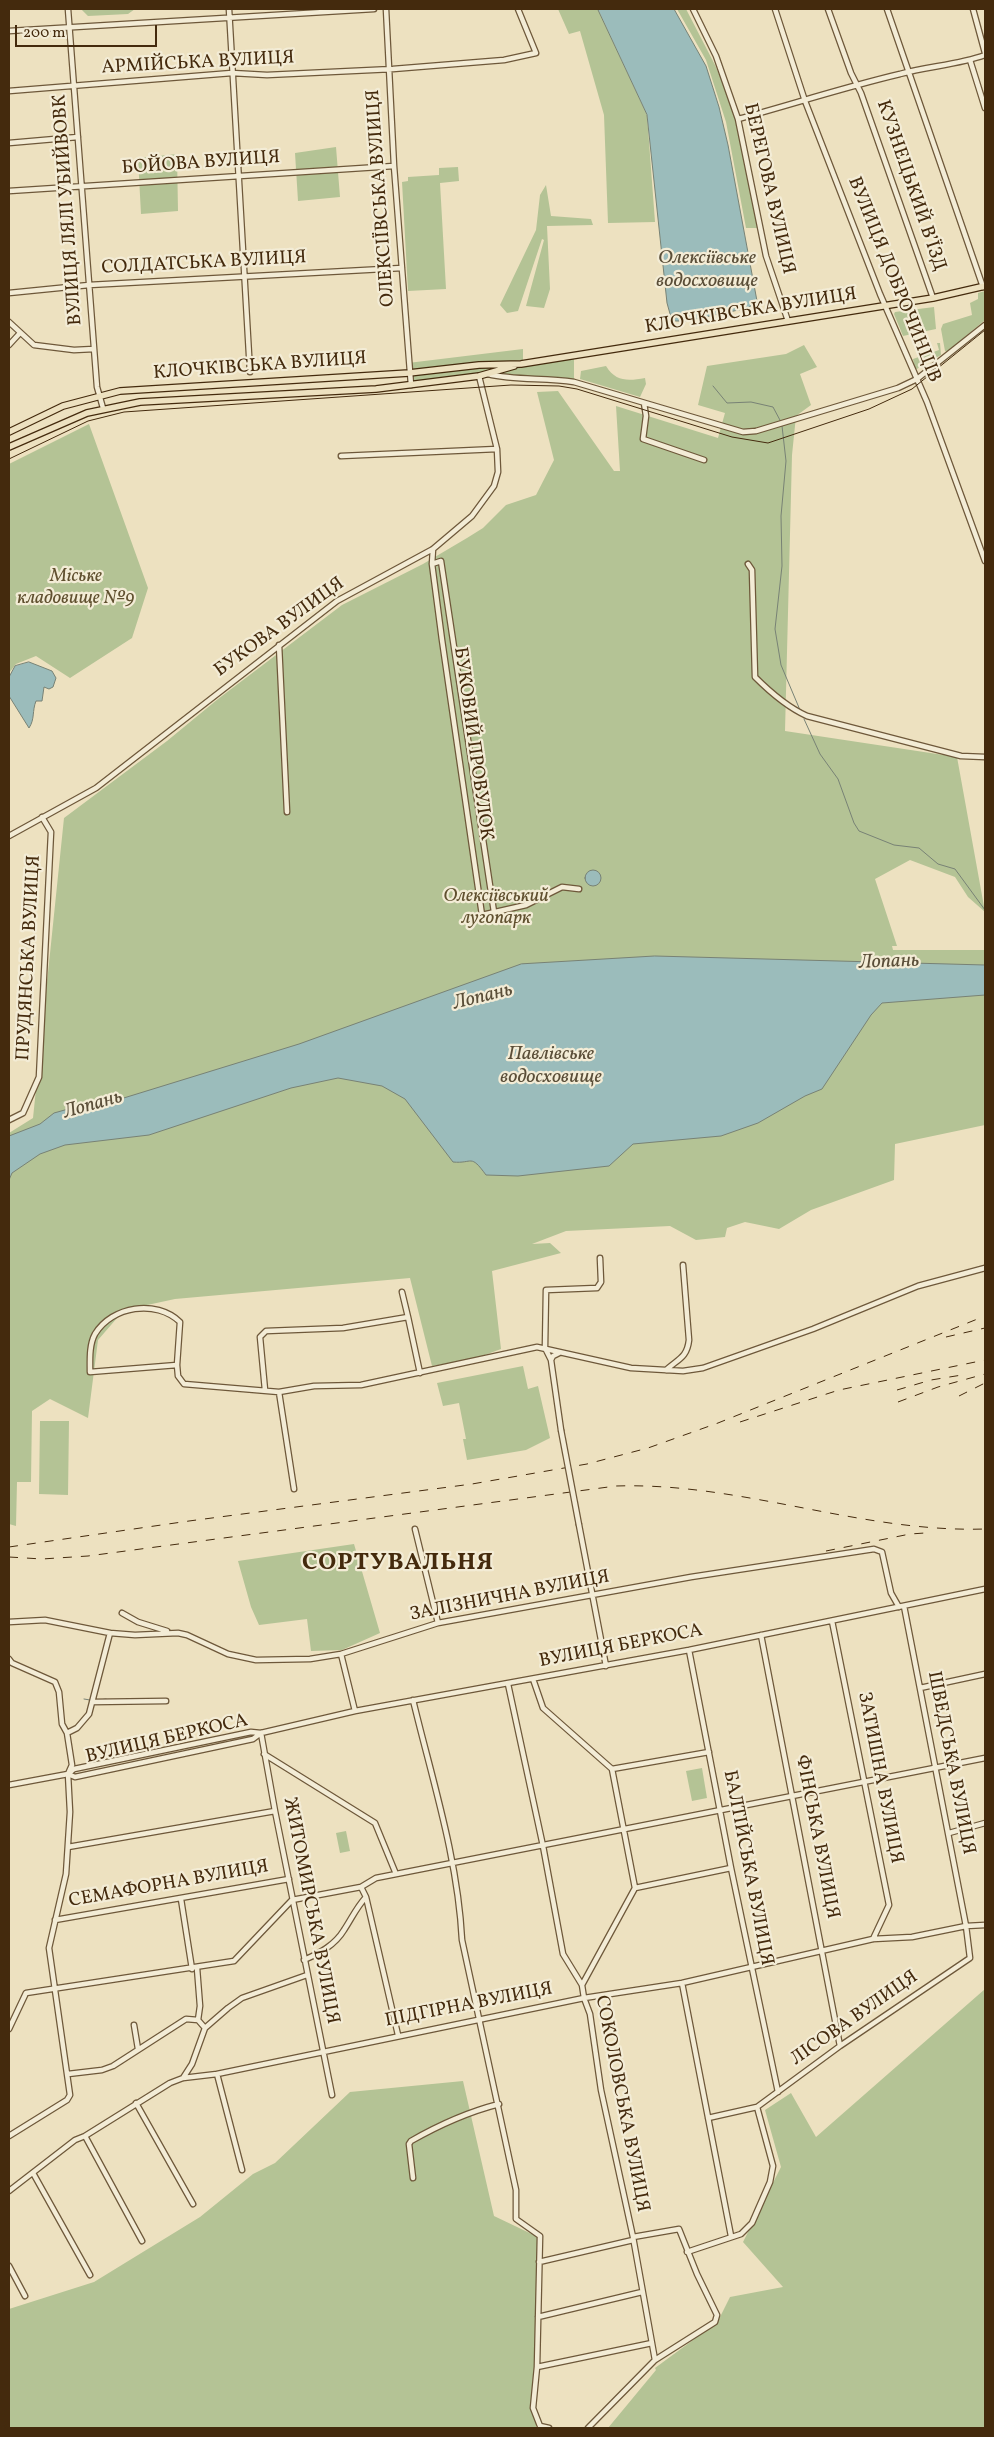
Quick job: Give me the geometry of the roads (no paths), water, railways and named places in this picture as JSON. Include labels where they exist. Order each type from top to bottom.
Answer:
[{"type":"main road","name":"КЛОЧКІВСЬКА ВУЛИЦЯ","points":[[9,447],[66,421],[103,408],[140,402],[264,396],[411,385],[479,376],[521,364],[933,298],[984,287]]},
{"type":"main road","name":"КЛОЧКІВСЬКА ВУЛИЦЯ","points":[[9,432],[64,406],[99,395],[120,392],[409,373],[479,365],[521,364]]},
{"type":"street","name":"ВУЛИЦЯ ЛЯЛІ УБИЙВОВК","points":[[68,9],[71,26],[94,349],[99,395],[103,408]]},
{"type":"street","points":[[229,9],[250,372]]},
{"type":"street","points":[[9,31],[374,9]]},
{"type":"street","name":"ОЛЕКСІЇВСЬКА ВУЛИЦЯ","points":[[386,9],[394,166],[411,385]]},
{"type":"street","name":"АРМІЙСЬКА ВУЛИЦЯ","points":[[9,91],[232,73],[267,75],[389,69],[504,60],[536,53],[518,9]]},
{"type":"street","name":"БЕРЕГОВА ВУЛИЦЯ","points":[[693,9],[716,56],[738,119],[766,256],[788,321]]},
{"type":"street","name":"ВУЛИЦЯ ДОБРОЧИНЦІВ","points":[[775,9],[805,101],[885,305],[917,379],[985,561]]},
{"type":"street","name":"КУЗНЕЦЬКИЙ В’ЇЗД","points":[[828,9],[851,73],[857,84],[933,298]]},
{"type":"street","points":[[887,9],[907,72],[984,287]]},
{"type":"street","points":[[738,119],[805,101],[814,96],[857,84],[970,60],[985,54],[973,9]]},
{"type":"street","points":[[970,60],[985,108]]},
{"type":"street","points":[[9,143],[78,137]]},
{"type":"street","name":"БОЙОВА ВУЛИЦЯ","points":[[9,191],[394,166]]},
{"type":"street","name":"СОЛДАТСЬКА ВУЛИЦЯ","points":[[9,293],[89,285],[244,275],[260,277],[402,268]]},
{"type":"street","points":[[9,322],[34,345],[74,350],[94,349]]},
{"type":"street","name":"КЛОЧКІВСЬКА ВУЛИЦЯ","points":[[488,374],[510,379],[544,378],[574,382],[748,432],[849,405],[898,388],[917,379],[985,325]]},
{"type":"street","points":[[9,345],[20,333]]},
{"type":"street","name":"БУКОВА ВУЛИЦЯ","points":[[9,836],[104,783],[337,600],[433,549],[466,522],[494,486],[498,472],[497,449],[479,376]]},
{"type":"street","points":[[644,403],[646,416],[642,436],[645,441],[704,460]]},
{"type":"street","points":[[341,456],[497,449]]},
{"type":"street","name":"БУКОВИЙ ПРОВУЛОК","points":[[432,564],[441,561],[494,912],[482,915],[432,564],[433,549]]},
{"type":"street","points":[[748,564],[752,570],[755,678],[771,693],[786,705],[807,716],[961,756],[985,757]]},
{"type":"street","points":[[279,645],[287,812]]},
{"type":"street","name":"ПРУДЯНСЬКА ВУЛИЦЯ","points":[[9,1120],[23,1113],[39,1077],[51,832],[42,817]]},
{"type":"street","points":[[494,912],[526,905],[562,887],[579,889]]},
{"type":"street","points":[[600,1258],[600,1282],[597,1288],[546,1290],[545,1348],[551,1360],[561,1430],[606,1666]]},
{"type":"street","points":[[665,1370],[684,1358],[688,1350],[689,1340],[683,1265]]},
{"type":"street","points":[[177,1365],[90,1372],[91,1343],[104,1324],[126,1312],[148,1307],[161,1310],[172,1315],[180,1322],[177,1365],[178,1376],[184,1384],[279,1392],[314,1386],[361,1385],[506,1354],[545,1348],[559,1353],[631,1368],[683,1371],[703,1368],[814,1329],[918,1286],[985,1268]]},
{"type":"street","points":[[402,1292],[420,1373]]},
{"type":"street","points":[[265,1390],[260,1338],[266,1331],[343,1328],[408,1318]]},
{"type":"street","points":[[551,1360],[553,1356],[559,1353]]},
{"type":"street","points":[[279,1392],[294,1489]]},
{"type":"street","points":[[415,1530],[438,1623]]},
{"type":"street","name":"ЗАЛІЗНИЧНА ВУЛИЦЯ","points":[[9,1622],[45,1620],[110,1633],[135,1635],[171,1632],[187,1635],[228,1654],[256,1660],[300,1659],[341,1654],[438,1623],[700,1576],[874,1549],[882,1552],[891,1593],[898,1607]]},
{"type":"street","name":"ВУЛИЦЯ БЕРКОСА","points":[[9,1785],[68,1774],[75,1777],[253,1739],[261,1733],[355,1711],[689,1650],[985,1589]]},
{"type":"street","name":"ШВЕДСЬКА ВУЛИЦЯ","points":[[904,1606],[937,1767],[966,1926]]},
{"type":"street","points":[[122,1612],[138,1622],[171,1632]]},
{"type":"street","name":"ЗАТИШНА ВУЛИЦЯ","points":[[832,1621],[866,1782],[889,1904],[873,1939]]},
{"type":"street","points":[[68,1733],[77,1728],[89,1714],[110,1633]]},
{"type":"street","name":"ФІНСЬКА ВУЛИЦЯ","points":[[762,1635],[792,1796],[824,1950],[840,2046]]},
{"type":"street","name":"БАЛТІЙСЬКА ВУЛИЦЯ","points":[[689,1650],[731,1868],[778,2092]]},
{"type":"street","points":[[341,1654],[355,1711]]},
{"type":"street","points":[[9,1659],[12,1663],[55,1682],[59,1692],[62,1724],[68,1733],[72,1765],[68,1774],[70,1812],[66,1874],[49,1948],[53,1988],[70,2095],[67,2100],[9,2136]]},
{"type":"street","points":[[920,1688],[985,1674]]},
{"type":"street","points":[[534,1679],[543,1708],[612,1768],[635,1888],[582,1985]]},
{"type":"street","name":"СОКОЛОВСЬКА ВУЛИЦЯ","points":[[508,1684],[543,1846],[563,1954],[582,1985],[584,1998],[590,2014],[601,2090],[633,2238],[655,2360]]},
{"type":"street","points":[[93,1700],[166,1701]]},
{"type":"street","points":[[413,1700],[453,1864],[460,1908],[462,1940],[516,2190],[516,2219],[540,2236],[538,2366],[533,2408],[540,2426],[548,2428]]},
{"type":"street","name":"ЖИТОМИРСЬКА ВУЛИЦЯ","points":[[261,1733],[274,1811],[332,2095]]},
{"type":"street","points":[[612,1768],[709,1752]]},
{"type":"street","points":[[264,1754],[375,1823],[396,1874]]},
{"type":"street","points":[[9,2029],[26,1993],[234,1961],[292,1900],[361,1887],[376,1878],[985,1758]]},
{"type":"street","points":[[68,1847],[274,1811]]},
{"type":"street","points":[[949,1832],[985,1823]]},
{"type":"street","points":[[635,1888],[731,1868]]},
{"type":"street","name":"СЕМАФОРНА ВУЛИЦЯ","points":[[55,1920],[289,1879]]},
{"type":"street","points":[[361,1887],[366,1898],[398,2036]]},
{"type":"street","points":[[304,1960],[333,1944],[344,1931],[356,1908],[366,1898]]},
{"type":"street","points":[[181,1899],[195,1968],[200,2006],[198,2020]]},
{"type":"street","points":[[966,1926],[985,1925]]},
{"type":"street","name":"ПІДГІРНА ВУЛИЦЯ","points":[[9,2191],[75,2140],[85,2136],[170,2083],[183,2078],[217,2074],[584,1998],[682,1983],[873,1939],[912,1937],[966,1926]]},
{"type":"street","name":"ЛІСОВА ВУЛИЦЯ","points":[[708,2118],[757,2107],[840,2046],[970,1958],[966,1926]]},
{"type":"street","points":[[183,2078],[192,2064],[205,2028],[242,1998],[307,1975]]},
{"type":"street","points":[[682,1983],[731,2236]]},
{"type":"street","points":[[68,2074],[102,2070],[124,2060],[186,2019],[198,2020],[205,2028]]},
{"type":"street","points":[[134,2025],[138,2049]]},
{"type":"street","points":[[217,2074],[242,2170]]},
{"type":"street","points":[[136,2103],[193,2204]]},
{"type":"street","points":[[413,2178],[409,2144],[411,2141],[459,2117],[498,2104]]},
{"type":"street","points":[[687,2252],[745,2232],[752,2224],[770,2182],[773,2166],[757,2107]]},
{"type":"street","points":[[85,2136],[142,2241]]},
{"type":"street","points":[[33,2173],[90,2275]]},
{"type":"street","points":[[539,2262],[633,2238],[678,2230],[718,2315],[714,2322],[655,2360],[588,2428]]},
{"type":"street","points":[[9,2266],[25,2296]]},
{"type":"street","points":[[538,2317],[642,2292]]},
{"type":"street","points":[[538,2366],[652,2343]]},
{"type":"water","name":"Олексіївське водосховище","points":[[598,9],[674,9],[706,66],[719,107],[728,145],[757,301],[748,308],[686,321],[672,321],[667,303],[647,115]]},
{"type":"water","points":[[29,662],[52,671],[56,678],[53,687],[49,689],[44,687],[42,701],[36,701],[29,728],[9,696],[9,677],[15,666]]},
{"type":"water","points":[[593,870],[599,872],[601,878],[599,884],[593,886],[587,884],[585,878],[587,872]]},
{"type":"water","name":"Павлівське водосховище","points":[[655,956],[985,965],[985,995],[882,1003],[871,1015],[822,1089],[805,1096],[758,1123],[721,1136],[633,1144],[609,1166],[518,1176],[486,1175],[474,1162],[453,1162],[405,1099],[382,1086],[338,1078],[291,1088],[149,1135],[65,1145],[40,1154],[12,1173],[9,1180],[9,1136],[40,1124],[54,1113],[79,1106],[101,1105],[299,1044],[521,964]]},
{"type":"waterway","points":[[713,386],[727,403],[751,402],[773,407],[781,422]]},
{"type":"waterway","points":[[782,426],[786,461],[781,516],[782,566],[775,629],[781,665],[800,710]]},
{"type":"waterway","points":[[804,719],[820,754],[838,779],[854,823],[859,831],[894,845],[919,848],[938,864],[955,869],[985,910]]},
{"type":"waterway","points":[[84,1699],[90,1700]]},
{"type":"waterway","points":[[99,1700],[106,1699]]},
{"type":"tram line","points":[[9,459],[88,421],[124,412],[511,385],[559,386],[577,389],[732,437],[768,443],[869,409],[912,389],[985,330]]},
{"type":"railway","points":[[9,1547],[472,1484],[587,1464],[648,1448],[718,1423],[985,1316]]},
{"type":"railway","points":[[946,1337],[985,1328]]},
{"type":"railway","points":[[740,1422],[839,1390],[985,1360]]},
{"type":"railway","points":[[898,1402],[938,1387],[985,1374]]},
{"type":"railway","points":[[897,1390],[931,1380],[962,1375]]},
{"type":"railway","points":[[959,1396],[985,1383]]},
{"type":"railway","points":[[9,1557],[42,1559],[88,1556],[616,1486],[663,1487],[709,1492],[893,1523],[939,1528],[985,1529]]},
{"type":"railway","points":[[826,1551],[910,1534],[925,1533]]},
{"type":"district","name":"СОРТУВАЛЬНЯ","points":[[398,1565]]},
{"type":"park label","name":"Міське кладовище №9","points":[[76,589]]},
{"type":"park label","name":"Олексіївський лугопарк","points":[[496,909]]},
{"type":"water label","name":"Лопань","points":[[889,963]]},
{"type":"water label","name":"Лопань","points":[[483,998]]},
{"type":"water label","name":"Лопань","points":[[93,1106]]}]
